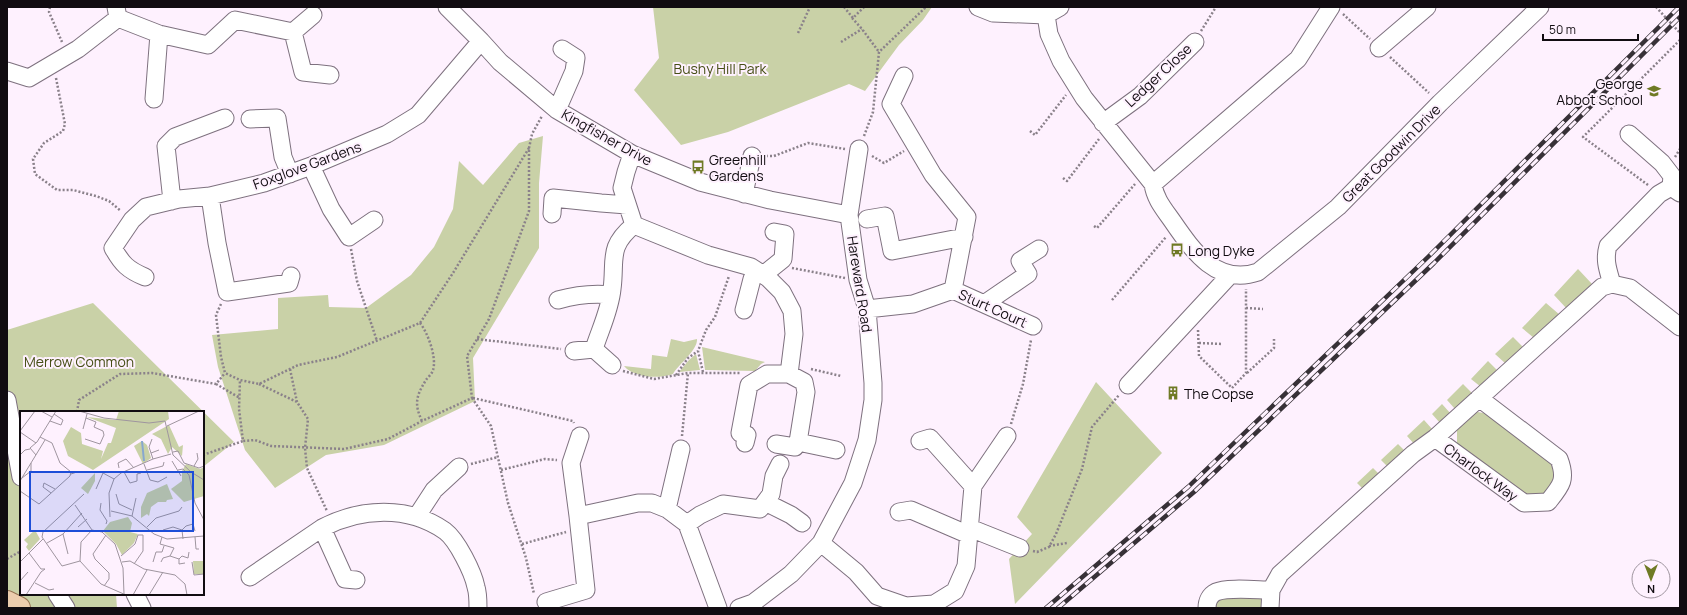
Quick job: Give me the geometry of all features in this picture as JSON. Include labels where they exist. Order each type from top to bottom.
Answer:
[{"type":"main road","points":[[7,602],[19,608]]},
{"type":"street","name":"Kingfisher Drive","points":[[447,7],[511,72],[554,107],[632,154],[700,182],[770,200],[850,215]]},
{"type":"street","points":[[978,7],[993,13],[1053,11],[1049,34],[1062,61],[1076,85],[1105,126],[1148,179],[1155,195],[1193,252],[1212,267],[1238,275]]},
{"type":"street","points":[[1148,179],[1298,59],[1331,7]]},
{"type":"street","points":[[1379,48],[1427,7]]},
{"type":"street","name":"Great Goodwin Drive","points":[[1128,385],[1198,309],[1238,275],[1258,272],[1338,207],[1440,103],[1540,7]]},
{"type":"street","points":[[7,71],[29,78],[78,49],[117,12],[159,34],[208,45],[234,14],[292,32]]},
{"type":"street","points":[[292,32],[313,15]]},
{"type":"street","points":[[292,32],[303,72],[330,75]]},
{"type":"street","points":[[154,99],[159,34]]},
{"type":"street","name":"Foxglove Gardens","points":[[145,277],[124,265],[113,248],[132,220],[146,208],[172,201],[210,196],[264,183],[311,166],[387,134],[418,115],[481,40]]},
{"type":"street","name":"Ledger Close","points":[[1105,126],[1140,96],[1195,42]]},
{"type":"street","points":[[554,107],[574,71],[576,58],[562,49]]},
{"type":"street","points":[[867,309],[913,304],[953,290],[964,237],[967,217],[933,176],[891,104],[904,76]]},
{"type":"street","points":[[172,201],[166,146],[175,137],[225,118]]},
{"type":"street","points":[[250,119],[277,118],[283,157],[290,174]]},
{"type":"street","points":[[1630,134],[1662,163],[1672,176],[1675,190],[1659,194],[1608,246],[1606,265],[1612,284],[1630,288],[1680,327]]},
{"type":"street","name":"Hareward Road","points":[[739,608],[753,603],[791,574],[821,543],[853,483],[867,440],[873,400],[873,383],[867,309],[858,280],[850,215],[859,149]]},
{"type":"street","points":[[632,154],[622,188],[634,225],[708,255],[751,267],[768,278],[782,292],[792,311],[794,334],[790,369]]},
{"type":"street","points":[[744,194],[752,156]]},
{"type":"street","points":[[311,166],[331,209],[349,237],[374,220]]},
{"type":"street","points":[[210,196],[217,243],[227,292],[289,283],[291,276]]},
{"type":"street","points":[[552,214],[553,198],[601,204],[627,204]]},
{"type":"street","points":[[867,219],[885,216],[892,251],[964,237]]},
{"type":"street","points":[[594,349],[611,295],[615,248],[623,234],[634,225]]},
{"type":"street","points":[[744,310],[752,279],[783,259],[785,234],[774,232]]},
{"type":"street","points":[[984,304],[1028,274],[1020,261],[1040,249]]},
{"type":"street","name":"Charlock Way","points":[[1270,608],[1271,590],[1280,574],[1413,454],[1435,438],[1600,288],[1612,284]]},
{"type":"street","name":"Sturt Court","points":[[953,290],[1033,326]]},
{"type":"street","points":[[558,300],[577,295],[611,295]]},
{"type":"street","points":[[574,351],[594,349],[612,365]]},
{"type":"street","points":[[745,443],[747,435],[740,433],[749,385],[767,374],[790,369]]},
{"type":"street","points":[[776,444],[795,447],[798,442],[806,392],[804,382],[790,369]]},
{"type":"street","name":"Charlock Way","points":[[1435,438],[1524,503],[1548,502],[1560,486],[1564,471],[1559,459],[1479,398]]},
{"type":"street","points":[[12,408],[13,432],[20,471]]},
{"type":"street","points":[[541,600],[586,590],[571,463],[580,436]]},
{"type":"street","points":[[821,543],[856,572],[877,596],[906,606],[939,605],[956,591],[966,566],[970,531],[972,486],[1007,436]]},
{"type":"street","points":[[920,441],[930,438],[972,486]]},
{"type":"street","points":[[798,442],[836,450]]},
{"type":"street","points":[[667,509],[681,449]]},
{"type":"street","points":[[763,505],[780,464]]},
{"type":"street","points":[[417,516],[434,490],[459,467]]},
{"type":"street","points":[[579,522],[638,503],[652,503],[667,509],[687,524],[718,608]]},
{"type":"street","points":[[687,524],[700,514],[723,504],[763,505],[791,515],[802,523]]},
{"type":"street","points":[[899,512],[911,510],[1020,548]]},
{"type":"street","points":[[250,577],[327,525],[365,512],[391,512],[417,516],[446,531],[460,549],[476,586],[478,608]]},
{"type":"street","points":[[327,525],[345,579],[356,580]]},
{"type":"street","points":[[1207,608],[1210,598],[1218,591],[1245,589],[1271,590]]},
{"type":"street","points":[[58,595],[66,608]]},
{"type":"street","points":[[136,595],[142,608]]},
{"type":"path","points":[[50,7],[49,12],[61,59],[65,124],[63,131],[44,143],[33,159],[35,174],[57,190],[74,190],[109,201],[132,220]]},
{"type":"path","points":[[798,33],[810,7]]},
{"type":"path","points":[[844,7],[879,52]]},
{"type":"path","points":[[852,18],[864,7]]},
{"type":"path","points":[[859,149],[873,112],[879,52],[926,7]]},
{"type":"path","points":[[1195,42],[1216,7]]},
{"type":"path","points":[[1656,7],[1680,33]]},
{"type":"path","points":[[841,42],[862,29]]},
{"type":"path","points":[[1030,131],[1035,134],[1076,85]]},
{"type":"path","points":[[541,600],[508,503],[491,426],[472,398],[467,356],[489,319],[529,211],[529,148],[532,134],[537,123],[554,107]]},
{"type":"path","points":[[1063,178],[1067,180],[1105,126]]},
{"type":"path","points":[[752,156],[774,156],[808,143],[837,148],[859,149],[884,163],[915,145]]},
{"type":"path","points":[[259,384],[298,364],[337,357],[420,323],[453,273],[529,148]]},
{"type":"path","points":[[1094,226],[1097,228],[1125,194],[1148,179]]},
{"type":"path","points":[[1112,300],[1176,227]]},
{"type":"path","points":[[349,237],[357,281],[377,341]]},
{"type":"path","points":[[676,376],[688,358],[698,350],[706,330],[715,317],[734,262]]},
{"type":"path","points":[[790,268],[858,280]]},
{"type":"path","points":[[1238,275],[1246,308],[1246,373]]},
{"type":"path","points":[[225,373],[221,357],[216,315],[227,292]]},
{"type":"path","points":[[1246,308],[1263,309]]},
{"type":"path","points":[[1198,309],[1199,356],[1232,388],[1246,373],[1274,348],[1274,340]]},
{"type":"path","points":[[420,323],[425,329],[433,354],[433,371],[418,396],[416,408],[422,421]]},
{"type":"path","points":[[1007,436],[1023,384],[1033,326]]},
{"type":"path","points":[[477,339],[574,351]]},
{"type":"path","points":[[1199,343],[1223,344]]},
{"type":"path","points":[[698,350],[703,372]]},
{"type":"path","points":[[612,365],[627,373],[654,379],[703,372],[767,374]]},
{"type":"path","points":[[290,369],[297,402],[308,419],[305,448],[307,468],[327,525]]},
{"type":"path","points":[[790,369],[841,376]]},
{"type":"path","points":[[77,411],[79,400],[120,374],[152,373],[216,384],[240,398]]},
{"type":"path","points":[[225,373],[240,380],[259,384],[297,402]]},
{"type":"path","points":[[216,384],[225,373]]},
{"type":"path","points":[[681,449],[688,373]]},
{"type":"path","points":[[240,380],[239,409],[243,441]]},
{"type":"path","points":[[1049,547],[1056,534],[1082,469],[1092,427],[1128,385]]},
{"type":"path","points":[[204,455],[243,441],[255,440],[271,446],[344,449],[388,439],[422,421],[472,398],[572,421],[580,436]]},
{"type":"path","points":[[459,467],[498,457]]},
{"type":"path","points":[[501,470],[545,458],[571,463]]},
{"type":"path","points":[[522,544],[579,522]]},
{"type":"path","points":[[1020,548],[1037,552],[1067,542]]},
{"type":"path","points":[[7,559],[20,552]]},
{"type":"green space","name":"Bushy Hill Park","points":[[653,7],[932,7],[923,20],[899,45],[865,91],[849,84],[728,132],[681,145],[634,90],[659,58]]},
{"type":"green space","points":[[543,136],[539,183],[539,248],[473,358],[475,401],[384,445],[326,455],[275,488],[245,450],[218,367],[212,335],[278,329],[278,298],[328,295],[329,307],[366,308],[411,275],[434,247],[453,209],[459,161],[483,185],[519,143]]},
{"type":"green space","points":[[1578,269],[1593,285],[1567,309],[1554,295]]},
{"type":"green space","name":"Merrow Common","points":[[93,303],[203,411],[20,411],[20,595],[116,595],[117,608],[7,608],[7,330]]},
{"type":"green space","points":[[1546,303],[1560,315],[1534,338],[1522,328]]},
{"type":"green space","points":[[1513,337],[1523,347],[1506,364],[1495,354]]},
{"type":"green space","points":[[671,339],[684,342],[697,339],[695,348],[673,374],[661,377],[640,375],[628,370],[624,366],[651,369],[652,355],[667,357]]},
{"type":"green space","points":[[702,347],[765,362],[755,371],[705,370]]},
{"type":"green space","points":[[696,354],[700,370],[679,372],[689,360]]},
{"type":"green space","points":[[1488,361],[1498,371],[1481,387],[1471,379]]},
{"type":"green space","points":[[1096,382],[1162,453],[1015,604],[1009,559],[1032,534],[1017,517]]},
{"type":"green space","points":[[1463,384],[1473,394],[1455,409],[1447,400]]},
{"type":"green space","points":[[1442,404],[1451,414],[1440,423],[1432,414]]},
{"type":"green space","name":"Merrow Common","points":[[204,412],[234,442],[204,466]]},
{"type":"green space","points":[[1478,412],[1488,414],[1549,460],[1554,476],[1549,492],[1532,499],[1460,450],[1457,443],[1457,427],[1471,414]]},
{"type":"green space","points":[[1424,420],[1433,430],[1416,446],[1407,436]]},
{"type":"green space","points":[[1398,444],[1407,453],[1390,469],[1381,460]]},
{"type":"green space","points":[[1373,468],[1381,476],[1365,491],[1357,483]]},
{"type":"green space","points":[[1259,596],[1263,601],[1264,608],[1212,608],[1214,598]]},
{"type":"railway","points":[[1046,608],[1188,487],[1428,257],[1679,7]]},
{"type":"railway","points":[[1058,608],[1194,492],[1434,263],[1680,17]]},
{"type":"place","name":"George Abbot School","points":[[1654,91]]},
{"type":"place","name":"Greenhill Gardens","points":[[698,167]]},
{"type":"place","name":"Long Dyke","points":[[1177,250]]},
{"type":"place","name":"The Copse","points":[[1173,393]]}]
